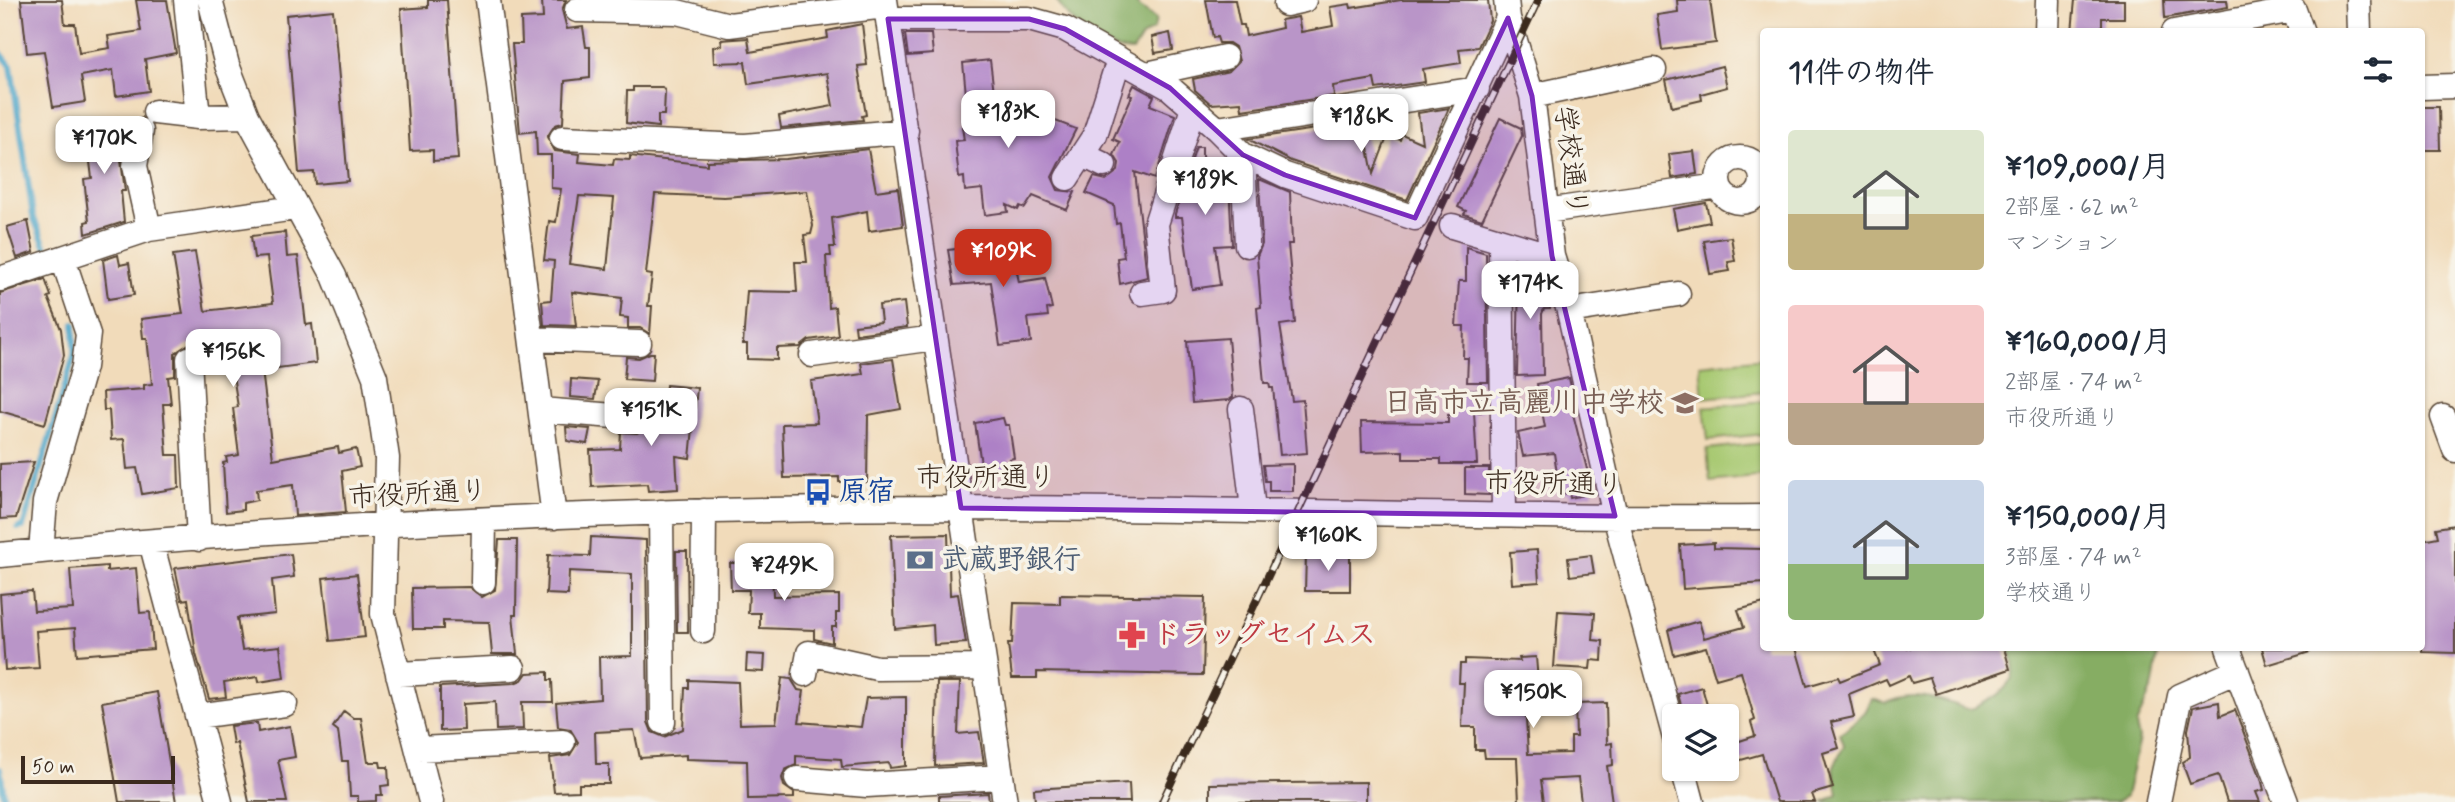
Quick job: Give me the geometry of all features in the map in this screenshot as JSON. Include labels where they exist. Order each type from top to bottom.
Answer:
[{"type":"street","points":[[186,0],[198,117]]},
{"type":"street","points":[[210,0],[227,65],[247,116],[334,276],[375,377],[387,458],[383,614],[431,802]]},
{"type":"street","points":[[488,0],[554,517]]},
{"type":"street","points":[[2047,28],[2048,0]]},
{"type":"street","points":[[2358,0],[2359,28]]},
{"type":"street","points":[[577,10],[677,6],[729,25],[886,8],[1029,19],[1065,29],[1147,74],[1193,108],[1243,155],[1285,175],[1415,218],[1477,89],[1507,9]]},
{"type":"street","points":[[886,8],[1005,802]]},
{"type":"street","name":"学校通り","points":[[1507,9],[1532,96],[1552,256],[1569,311],[1615,516],[1666,704]]},
{"type":"street","points":[[2185,28],[2240,9],[2294,10],[2301,28]]},
{"type":"street","points":[[1147,74],[1225,57]]},
{"type":"street","points":[[1067,178],[1093,160],[1095,135],[1119,59]]},
{"type":"street","points":[[1532,96],[1654,70]]},
{"type":"street","points":[[2425,87],[2455,86]]},
{"type":"street","points":[[1217,129],[1477,89]]},
{"type":"street","points":[[1142,293],[1163,290],[1156,224],[1193,108]]},
{"type":"street","points":[[149,229],[135,166],[136,146],[148,121],[247,116]]},
{"type":"street","points":[[562,138],[745,146],[906,131]]},
{"type":"street","points":[[1243,155],[1247,245]]},
{"type":"street","points":[[1546,211],[1719,186]]},
{"type":"street","points":[[0,279],[149,229],[295,208]]},
{"type":"street","points":[[1452,226],[1552,256]]},
{"type":"street","points":[[1501,242],[1504,513]]},
{"type":"street","points":[[41,551],[45,502],[84,367],[88,334],[63,259]]},
{"type":"street","points":[[1569,311],[1678,294]]},
{"type":"street","points":[[811,355],[934,338]]},
{"type":"street","points":[[532,339],[639,343]]},
{"type":"street","points":[[189,359],[199,539]]},
{"type":"street","points":[[1241,409],[1253,509]]},
{"type":"street","points":[[541,410],[638,418]]},
{"type":"street","points":[[2440,418],[2455,450]]},
{"type":"street","name":"市役所通り","points":[[0,555],[387,526],[704,511],[1253,509],[1760,517]]},
{"type":"street","points":[[703,631],[704,511]]},
{"type":"street","points":[[661,512],[663,722]]},
{"type":"street","points":[[483,582],[484,521]]},
{"type":"street","points":[[151,542],[220,802]]},
{"type":"street","points":[[2229,651],[2286,802]]},
{"type":"street","points":[[804,674],[808,653],[877,676],[984,667]]},
{"type":"street","points":[[398,674],[513,668]]},
{"type":"street","points":[[2158,802],[2180,696],[2237,671]]},
{"type":"street","points":[[197,716],[285,704]]},
{"type":"street","points":[[419,748],[563,742]]},
{"type":"street","points":[[797,779],[867,785],[1001,776]]},
{"type":"street","points":[[1686,781],[1692,802]]},
{"type":"highlighted area","points":[[1508,18],[1532,96],[1552,256],[1615,516],[961,508],[888,19],[1029,19],[1065,29],[1170,88],[1243,155],[1285,175],[1415,218]]},
{"type":"green space","points":[[1056,0],[1136,0],[1138,6],[1156,19],[1154,29],[1142,37],[1133,51],[1111,47],[1079,26]]},
{"type":"green space","points":[[1760,358],[1760,392],[1703,398],[1700,365]]},
{"type":"green space","points":[[1760,401],[1760,434],[1708,440],[1704,407]]},
{"type":"green space","points":[[1760,443],[1760,476],[1710,482],[1707,449]]},
{"type":"green space","points":[[2009,651],[2159,651],[2153,685],[2136,725],[2139,739],[2126,796],[2116,802],[1823,802],[1838,794],[1833,769],[1844,745],[1840,734],[1864,714],[1872,699],[1885,703],[1901,697],[1919,696],[1967,709],[1974,708],[1997,695],[2008,684],[2013,672]]},
{"type":"building","points":[[21,0],[62,0],[65,24],[75,24],[79,53],[110,48],[108,36],[141,31],[136,0],[167,0],[176,53],[145,59],[149,91],[116,96],[113,70],[81,76],[85,102],[53,107],[44,51],[27,53]]},
{"type":"building","points":[[428,0],[447,0],[458,159],[433,161],[433,150],[410,151],[401,9],[428,7]]},
{"type":"building","points":[[542,0],[566,0],[562,10],[567,29],[583,27],[586,47],[590,47],[590,78],[565,81],[563,123],[555,125],[547,137],[555,151],[580,154],[579,162],[613,165],[614,159],[630,160],[630,156],[707,165],[707,161],[786,159],[868,149],[876,191],[898,188],[903,226],[869,231],[867,211],[832,218],[835,247],[830,247],[831,256],[826,256],[829,308],[835,307],[838,336],[809,340],[800,347],[777,348],[777,360],[747,359],[747,344],[743,344],[747,291],[797,292],[795,262],[807,262],[804,235],[811,234],[813,226],[807,191],[724,197],[655,194],[646,274],[652,275],[648,306],[652,306],[650,334],[640,328],[628,328],[628,318],[620,317],[622,298],[572,292],[576,326],[544,325],[542,301],[551,300],[554,261],[544,260],[549,221],[556,222],[561,189],[551,188],[551,155],[537,155],[536,131],[520,133],[512,44],[522,44],[521,19],[543,18]],"holes":[[[579,196],[614,198],[607,269],[569,264]]]},
{"type":"building","points":[[1206,0],[1235,0],[1240,25],[1244,25],[1246,36],[1282,28],[1281,20],[1298,17],[1301,32],[1333,26],[1330,7],[1350,4],[1351,8],[1401,0],[1488,0],[1490,21],[1478,47],[1459,49],[1461,63],[1423,69],[1425,82],[1376,89],[1374,79],[1333,86],[1334,96],[1242,110],[1241,102],[1211,104],[1195,90],[1193,79],[1229,71],[1239,61],[1235,47],[1229,43],[1219,43],[1217,37],[1213,38]]},
{"type":"building","points":[[1677,0],[1710,0],[1716,43],[1662,50],[1657,15],[1678,12]]},
{"type":"building","points":[[2075,0],[2124,0],[2124,18],[2102,18],[2102,28],[2072,28]]},
{"type":"building","points":[[2164,0],[2227,0],[2228,7],[2165,18]]},
{"type":"building","points":[[333,10],[348,181],[315,184],[314,172],[299,173],[286,15]]},
{"type":"building","points":[[862,24],[867,65],[858,66],[866,115],[862,116],[863,120],[781,128],[779,116],[833,106],[827,73],[748,84],[745,62],[714,63],[713,47],[722,45],[721,40],[748,38],[750,52],[828,38],[827,31]]},
{"type":"building","points":[[1170,33],[1173,50],[1155,53],[1152,37]]},
{"type":"building","points":[[905,34],[931,34],[933,54],[908,56]]},
{"type":"building","points":[[990,60],[998,107],[1044,128],[1048,118],[1076,129],[1052,177],[1058,190],[1075,192],[1067,210],[1033,196],[1025,208],[1020,206],[1018,210],[1007,205],[1008,212],[985,215],[982,189],[965,191],[964,177],[959,178],[955,141],[964,140],[962,127],[969,126],[963,63]]},
{"type":"building","points":[[1722,66],[1727,87],[1701,94],[1702,100],[1672,107],[1666,80]]},
{"type":"building","points":[[1134,85],[1154,96],[1150,105],[1175,115],[1155,179],[1135,172],[1147,277],[1120,284],[1117,258],[1124,257],[1120,223],[1116,224],[1114,205],[1086,193],[1094,177],[1106,180],[1118,171],[1119,163],[1114,155],[1120,142],[1113,139],[1132,96],[1129,95]]},
{"type":"building","points":[[633,87],[662,87],[665,91],[664,115],[658,115],[658,127],[626,123],[627,91],[633,91]]},
{"type":"building","points":[[2425,107],[2439,107],[2440,150],[2425,150]]},
{"type":"building","points":[[1449,108],[1407,200],[1291,161],[1248,139],[1363,122],[1373,174],[1388,135],[1400,140],[1402,134],[1422,143],[1418,113]]},
{"type":"building","points":[[114,118],[116,134],[122,133],[124,144],[120,153],[125,191],[121,191],[124,222],[86,234],[85,222],[89,221],[84,179],[92,178],[85,122]]},
{"type":"building","points":[[1500,118],[1521,128],[1522,136],[1482,220],[1464,214],[1466,211],[1458,207]]},
{"type":"building","points":[[1196,147],[1202,147],[1202,157],[1207,160],[1228,161],[1232,245],[1215,246],[1220,285],[1192,289],[1182,217],[1175,217],[1175,214]]},
{"type":"building","points":[[1694,151],[1697,174],[1672,178],[1669,154]]},
{"type":"building","points":[[1259,179],[1290,192],[1292,244],[1288,244],[1295,323],[1280,325],[1292,401],[1303,400],[1307,453],[1280,455],[1273,388],[1270,388],[1269,383],[1264,383],[1257,308],[1261,307],[1257,256],[1262,244]]},
{"type":"building","points":[[1706,203],[1710,222],[1677,229],[1673,209]]},
{"type":"building","points":[[28,221],[34,252],[17,258],[7,227]]},
{"type":"building","points":[[285,232],[287,257],[298,256],[306,325],[312,324],[316,363],[262,370],[273,459],[338,447],[339,453],[356,449],[360,467],[342,471],[346,512],[295,516],[293,485],[256,490],[257,500],[243,503],[243,510],[226,512],[223,463],[227,462],[226,457],[239,455],[233,408],[238,407],[229,349],[202,352],[189,344],[175,353],[175,376],[168,377],[171,404],[163,404],[167,455],[178,455],[179,488],[142,494],[137,468],[127,469],[124,439],[111,440],[109,410],[104,410],[103,392],[144,389],[144,385],[152,384],[147,338],[143,338],[141,319],[183,314],[173,255],[195,252],[205,311],[273,303],[267,257],[254,258],[251,236]]},
{"type":"building","points":[[1731,237],[1735,261],[1728,262],[1730,271],[1710,274],[1704,241]]},
{"type":"building","points":[[1011,243],[1019,282],[1045,278],[1052,308],[1047,309],[1048,316],[1028,318],[1031,342],[1000,346],[991,282],[954,285],[948,250]]},
{"type":"building","points":[[1466,247],[1486,253],[1488,382],[1467,382],[1468,358],[1463,358],[1464,326],[1456,326],[1459,281],[1466,281]]},
{"type":"building","points":[[118,255],[120,265],[129,263],[134,295],[108,299],[103,260]]},
{"type":"building","points":[[1516,261],[1531,265],[1531,269],[1540,269],[1540,293],[1548,293],[1550,309],[1544,309],[1542,314],[1543,375],[1517,376],[1519,280],[1516,280]]},
{"type":"building","points":[[45,279],[51,296],[48,297],[61,329],[64,355],[45,424],[0,411],[0,293]]},
{"type":"building","points":[[904,302],[907,327],[856,334],[855,325],[881,322],[879,305]]},
{"type":"building","points":[[1228,338],[1233,397],[1229,400],[1192,403],[1187,341]]},
{"type":"building","points":[[654,353],[652,381],[624,379],[626,357],[639,358]]},
{"type":"building","points":[[893,359],[901,409],[868,415],[867,482],[839,482],[839,477],[784,478],[782,424],[817,423],[811,381],[863,374],[861,363]]},
{"type":"building","points":[[1569,378],[1576,409],[1572,410],[1593,493],[1570,498],[1569,493],[1560,494],[1554,453],[1523,456],[1518,433],[1545,427],[1537,384]]},
{"type":"building","points":[[571,379],[598,381],[595,399],[570,397]]},
{"type":"building","points":[[666,385],[697,388],[690,458],[676,456],[678,489],[648,491],[647,484],[592,487],[590,450],[620,449],[621,432],[637,433],[651,425],[662,426]]},
{"type":"building","points":[[1456,389],[1481,390],[1481,412],[1474,412],[1477,464],[1441,464],[1441,459],[1403,459],[1403,451],[1362,452],[1361,422],[1448,423],[1448,415],[1455,415]]},
{"type":"building","points":[[1003,418],[1005,425],[1009,425],[1014,458],[1009,459],[1011,467],[982,471],[975,423]]},
{"type":"building","points":[[566,427],[590,429],[587,444],[567,441]]},
{"type":"building","points":[[34,462],[16,518],[0,519],[0,464]]},
{"type":"building","points":[[1293,464],[1293,491],[1269,491],[1269,481],[1265,481],[1263,465]]},
{"type":"building","points":[[1465,468],[1489,468],[1489,495],[1465,494]]},
{"type":"building","points":[[2455,525],[2455,653],[2422,652],[2425,651],[2425,539],[2438,537],[2436,528]]},
{"type":"building","points":[[948,534],[950,595],[958,594],[966,643],[934,645],[933,625],[895,629],[891,535]]},
{"type":"building","points":[[591,537],[646,540],[648,722],[652,732],[664,737],[683,729],[685,688],[689,688],[689,680],[738,682],[740,724],[776,723],[782,678],[791,679],[798,690],[804,691],[799,722],[861,727],[866,698],[906,697],[906,766],[890,768],[889,763],[842,767],[841,759],[796,756],[796,765],[785,770],[782,778],[784,786],[794,793],[794,798],[748,799],[747,761],[686,759],[686,755],[640,758],[634,730],[595,732],[596,764],[609,764],[609,784],[579,784],[579,791],[554,792],[550,758],[570,755],[578,742],[570,729],[558,727],[556,703],[600,699],[599,657],[632,656],[632,574],[569,571],[568,595],[546,594],[548,555],[590,556]]},
{"type":"building","points":[[499,540],[517,540],[516,615],[513,615],[517,654],[492,654],[489,622],[443,621],[443,629],[413,629],[412,588],[469,587],[482,597],[495,590]]},
{"type":"building","points":[[1714,543],[1714,548],[1760,549],[1760,583],[1683,589],[1680,545]]},
{"type":"building","points":[[1537,550],[1539,582],[1512,584],[1510,552]]},
{"type":"building","points":[[676,551],[687,551],[688,632],[677,632]]},
{"type":"building","points":[[291,554],[294,577],[272,580],[275,614],[237,618],[242,650],[280,646],[284,678],[259,682],[258,677],[224,682],[226,697],[209,699],[196,654],[188,599],[182,600],[175,568]]},
{"type":"building","points":[[1306,555],[1350,556],[1350,591],[1305,591]]},
{"type":"building","points":[[1591,555],[1594,573],[1570,576],[1568,558]]},
{"type":"building","points":[[730,563],[772,563],[773,596],[839,595],[839,613],[836,613],[836,627],[832,627],[832,643],[814,639],[814,630],[760,628],[760,613],[748,613],[749,590],[731,590]]},
{"type":"building","points":[[107,566],[107,571],[136,568],[140,613],[150,612],[153,649],[77,655],[75,628],[36,631],[39,668],[5,670],[0,594],[32,591],[34,611],[73,609],[70,569]]},
{"type":"building","points":[[357,574],[365,637],[330,641],[323,578]]},
{"type":"building","name":"ドラッグセイムス","points":[[1060,595],[1205,597],[1203,675],[1037,672],[1037,678],[1012,678],[1008,644],[1012,644],[1014,603],[1060,604]]},
{"type":"building","points":[[1760,604],[1760,651],[1797,651],[1807,686],[1838,677],[1840,681],[1880,665],[1874,651],[2005,651],[2010,669],[1936,694],[1930,678],[1912,683],[1909,676],[1889,685],[1886,679],[1849,694],[1854,717],[1831,722],[1839,748],[1823,753],[1833,788],[1812,794],[1815,802],[1777,802],[1762,754],[1739,761],[1739,741],[1755,736],[1751,722],[1755,720],[1741,672],[1716,679],[1706,647],[1674,655],[1668,630],[1699,621],[1704,638],[1744,627],[1738,610]]},
{"type":"building","points":[[1558,611],[1595,613],[1593,640],[1603,641],[1602,661],[1591,660],[1590,669],[1554,667]]},
{"type":"building","points":[[2263,651],[2310,651],[2310,652],[2267,665]]},
{"type":"building","points":[[747,654],[765,655],[764,672],[746,671]]},
{"type":"building","points":[[1536,657],[1538,682],[1524,683],[1528,754],[1571,753],[1571,737],[1576,737],[1575,704],[1606,703],[1607,744],[1612,743],[1613,765],[1607,766],[1612,802],[1581,802],[1578,778],[1541,780],[1544,802],[1519,802],[1517,758],[1485,758],[1484,750],[1475,750],[1475,727],[1462,727],[1464,683],[1459,683],[1460,664],[1465,664],[1465,659],[1520,661],[1519,658]]},
{"type":"building","points":[[548,672],[548,680],[552,680],[553,702],[522,702],[523,729],[496,730],[495,702],[463,704],[464,730],[440,731],[440,687],[514,683],[522,680],[527,673]]},
{"type":"building","points":[[937,682],[960,682],[958,734],[979,732],[984,763],[935,766]]},
{"type":"building","points":[[1702,687],[1707,704],[1681,704],[1678,694]]},
{"type":"building","points":[[157,692],[176,802],[119,802],[102,702]]},
{"type":"building","points":[[2219,702],[2220,716],[2235,710],[2261,778],[2264,790],[2256,792],[2260,802],[2227,802],[2218,775],[2190,784],[2182,762],[2190,757],[2188,730],[2193,707]]},
{"type":"building","points":[[344,711],[353,718],[361,718],[368,762],[380,762],[381,767],[388,767],[389,785],[381,786],[382,795],[376,795],[376,801],[358,802],[358,796],[350,796],[348,761],[342,761],[338,731],[333,727]]},
{"type":"building","points":[[257,723],[258,732],[290,726],[295,757],[278,760],[287,802],[249,802],[237,743],[233,744],[230,726]]},
{"type":"building","points":[[1366,782],[1366,802],[1210,802],[1210,784]]},
{"type":"building","points":[[1129,783],[1130,802],[1035,802],[1034,789]]},
{"type":"building","points":[[988,793],[989,802],[939,802],[939,796]]},
{"type":"waterway","points":[[0,52],[11,66],[33,216],[50,258]]},
{"type":"waterway","points":[[18,528],[23,527],[74,355],[74,324]]},
{"type":"waterway","points":[[0,769],[5,802]]},
{"type":"railway","points":[[1162,802],[1538,0]]},
{"type":"place","name":"日高市立高麗川中学校","points":[[1685,403]]},
{"type":"place","name":"原宿","points":[[818,492]]},
{"type":"place","name":"武蔵野銀行","points":[[920,560]]},
{"type":"place","name":"ドラッグセイムス","points":[[1132,635]]}]
